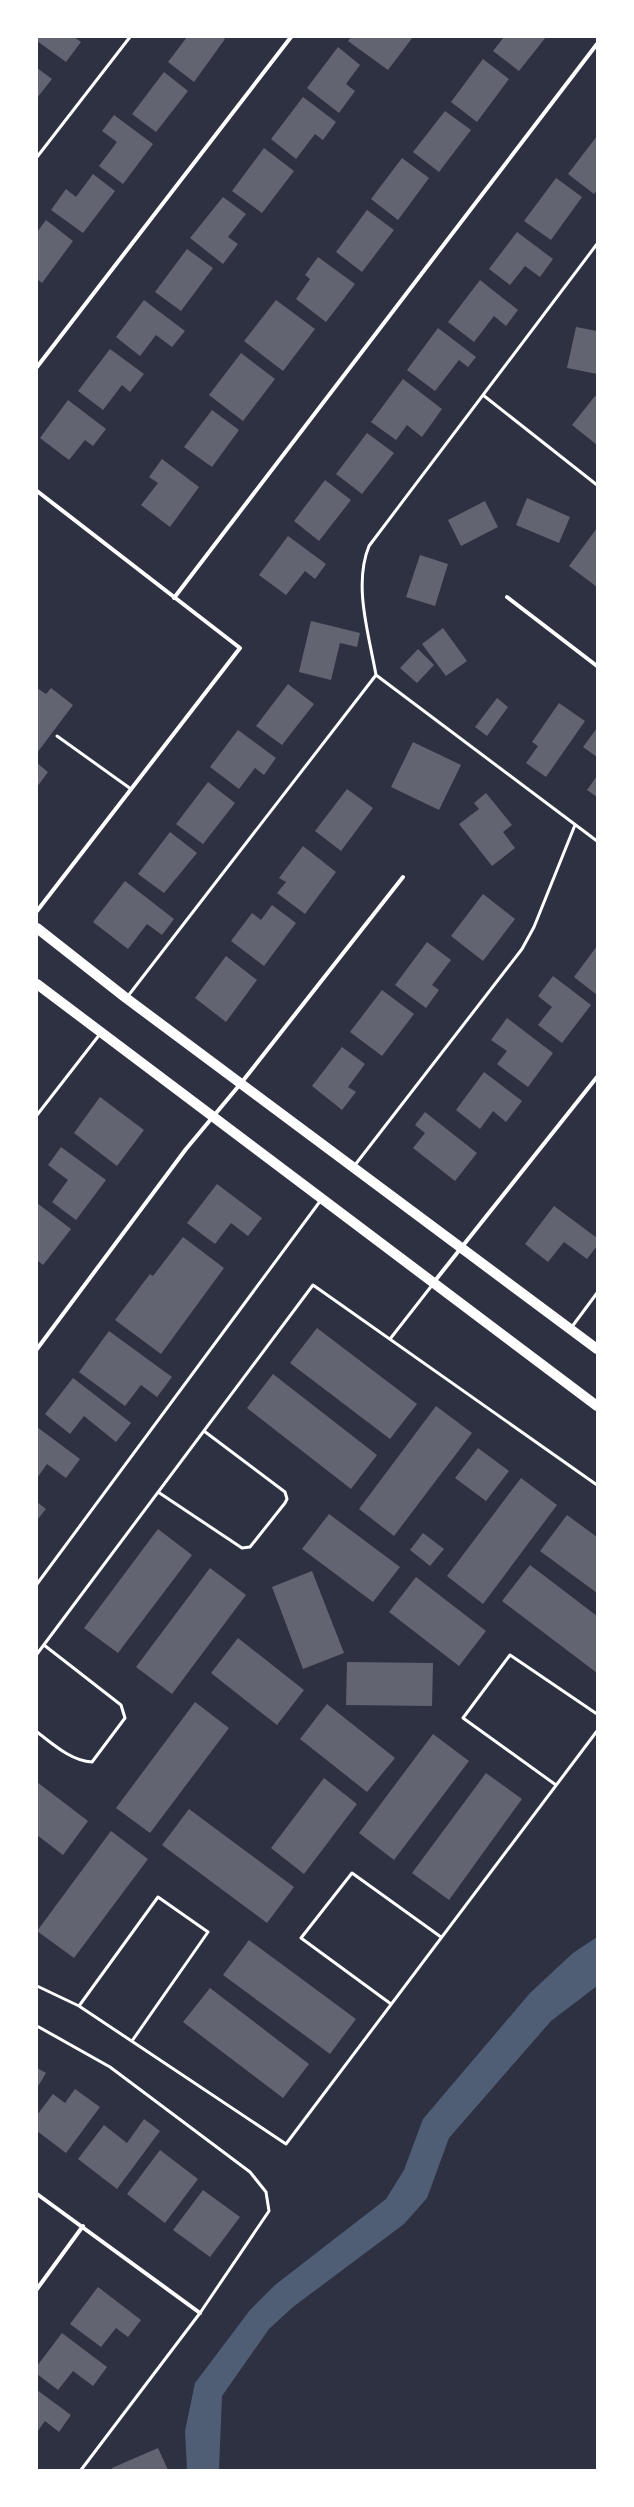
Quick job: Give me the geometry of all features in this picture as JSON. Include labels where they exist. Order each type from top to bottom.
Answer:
[{"type":"main road","points":[[37,928],[126,998],[242,1082],[353,1168],[597,1349]]},
{"type":"main road","points":[[37,984],[433,1284],[597,1406]]},
{"type":"street","points":[[37,367],[291,37]]},
{"type":"street","points":[[174,598],[597,44]]},
{"type":"street","points":[[37,491],[240,648],[37,911]]},
{"type":"street","points":[[507,597],[597,666]]},
{"type":"street","points":[[37,1349],[186,1149],[242,1082],[403,878]]},
{"type":"street","points":[[433,1284],[597,1077]]},
{"type":"street","points":[[37,2194],[83,2226],[200,2313]]},
{"type":"street","points":[[37,2289],[83,2226]]},
{"type":"lane","points":[[37,157],[130,37]]},
{"type":"lane","points":[[597,244],[369,546],[365,555],[362,577],[376,675],[597,841]]},
{"type":"lane","points":[[482,395],[597,485]]},
{"type":"lane","points":[[126,998],[376,675]]},
{"type":"lane","points":[[57,736],[131,789]]},
{"type":"lane","points":[[353,1168],[522,949],[534,927],[576,825]]},
{"type":"lane","points":[[37,1115],[101,1032]]},
{"type":"lane","points":[[37,1584],[322,1199]]},
{"type":"lane","points":[[390,1339],[433,1284]]},
{"type":"lane","points":[[37,1654],[313,1285],[597,1485]]},
{"type":"lane","points":[[570,1329],[597,1294]]},
{"type":"lane","points":[[158,1492],[242,1548],[250,1547],[285,1503],[287,1499],[285,1492],[204,1431]]},
{"type":"lane","points":[[37,1732],[82,1762],[92,1762],[125,1718],[121,1705],[44,1645]]},
{"type":"lane","points":[[556,1786],[463,1718],[510,1655],[597,1714]]},
{"type":"lane","points":[[37,1986],[79,2006],[286,2144],[597,1731]]},
{"type":"lane","points":[[391,2004],[301,1938],[352,1874],[441,1938]]},
{"type":"lane","points":[[79,2006],[158,1897],[208,1932],[132,2041]]},
{"type":"lane","points":[[37,2026],[110,2067],[250,2172],[266,2192],[269,2211],[200,2313],[80,2470]]},
{"type":"water","points":[[597,1937],[597,1986],[551,2021],[449,2138],[427,2198],[404,2224],[293,2307],[269,2329],[222,2396],[219,2470],[187,2470],[185,2431],[195,2383],[250,2310],[275,2285],[386,2199],[404,2170],[423,2119],[530,1993],[573,1953]]},
{"type":"building","points":[[37,37],[74,37],[81,42],[66,62],[37,41]]},
{"type":"building","points":[[187,37],[222,37],[225,39],[194,82],[168,62]]},
{"type":"building","points":[[351,37],[413,37],[388,70],[348,41]]},
{"type":"building","points":[[504,37],[546,37],[519,71],[493,51]]},
{"type":"building","points":[[338,47],[360,65],[346,84],[355,91],[339,113],[307,88]]},
{"type":"building","points":[[483,59],[509,79],[477,122],[451,102]]},
{"type":"building","points":[[37,68],[52,79],[37,98]]},
{"type":"building","points":[[164,72],[188,91],[156,132],[132,114]]},
{"type":"building","points":[[303,97],[336,122],[323,140],[315,134],[296,159],[271,139]]},
{"type":"building","points":[[445,111],[471,130],[439,172],[413,152]]},
{"type":"building","points":[[114,115],[153,144],[123,184],[99,166],[117,142],[102,131]]},
{"type":"building","points":[[597,136],[597,190],[594,194],[568,174]]},
{"type":"building","points":[[264,148],[294,171],[262,213],[232,191]]},
{"type":"building","points":[[402,158],[429,178],[398,220],[371,199]]},
{"type":"building","points":[[93,174],[115,191],[83,233],[51,210],[66,189],[76,197]]},
{"type":"building","points":[[556,178],[582,197],[551,240],[524,221]]},
{"type":"building","points":[[223,197],[246,214],[228,237],[238,244],[223,264],[190,238]]},
{"type":"building","points":[[367,210],[394,230],[362,272],[336,252]]},
{"type":"building","points":[[46,220],[73,241],[42,283],[37,279],[37,232]]},
{"type":"building","points":[[517,232],[553,259],[540,277],[525,266],[510,285],[489,269]]},
{"type":"building","points":[[187,249],[213,268],[181,311],[155,292]]},
{"type":"building","points":[[318,257],[355,284],[326,322],[296,299],[310,279],[305,275]]},
{"type":"building","points":[[480,280],[518,310],[506,326],[494,316],[474,342],[448,322]]},
{"type":"building","points":[[144,300],[185,331],[172,347],[156,335],[140,356],[116,337]]},
{"type":"building","points":[[276,300],[315,329],[283,371],[244,341]]},
{"type":"building","points":[[576,327],[597,331],[597,374],[567,368]]},
{"type":"building","points":[[438,328],[476,357],[468,367],[459,360],[435,391],[407,370]]},
{"type":"building","points":[[110,349],[144,374],[130,392],[122,385],[103,410],[78,391]]},
{"type":"building","points":[[241,353],[275,379],[243,421],[209,395]]},
{"type":"building","points":[[403,379],[442,409],[422,437],[407,425],[396,440],[371,422]]},
{"type":"building","points":[[595,396],[597,398],[597,445],[572,425]]},
{"type":"building","points":[[68,400],[106,429],[93,446],[85,440],[69,460],[40,438]]},
{"type":"building","points":[[212,410],[239,430],[212,467],[184,447]]},
{"type":"building","points":[[367,433],[394,453],[362,494],[336,474]]},
{"type":"building","points":[[162,459],[199,487],[170,527],[141,505],[158,483],[149,477]]},
{"type":"building","points":[[325,480],[351,500],[319,541],[294,521]]},
{"type":"building","points":[[527,498],[570,517],[559,543],[516,525]]},
{"type":"building","points":[[485,501],[498,527],[461,546],[448,520]]},
{"type":"building","points":[[597,528],[597,587],[569,566]]},
{"type":"building","points":[[288,536],[326,564],[315,579],[305,571],[286,595],[259,575]]},
{"type":"building","points":[[420,555],[448,564],[435,606],[406,597]]},
{"type":"building","points":[[311,621],[360,633],[357,647],[340,643],[331,680],[299,672]]},
{"type":"building","points":[[443,628],[467,661],[446,676],[422,644]]},
{"type":"building","points":[[418,649],[434,665],[417,683],[400,668]]},
{"type":"building","points":[[288,684],[314,704],[282,745],[256,726]]},
{"type":"building","points":[[37,688],[46,694],[51,688],[73,705],[37,753]]},
{"type":"building","points":[[497,698],[508,707],[487,736],[475,727]]},
{"type":"building","points":[[559,703],[585,721],[546,777],[526,763],[538,746],[532,742]]},
{"type":"building","points":[[597,728],[597,757],[583,747]]},
{"type":"building","points":[[238,730],[276,758],[264,775],[255,768],[239,789],[210,767]]},
{"type":"building","points":[[413,742],[461,765],[439,810],[391,787]]},
{"type":"building","points":[[37,763],[48,772],[37,787]]},
{"type":"building","points":[[597,776],[597,797],[587,790]]},
{"type":"building","points":[[208,782],[235,803],[203,844],[176,824]]},
{"type":"building","points":[[347,789],[373,808],[341,851],[315,831]]},
{"type":"building","points":[[486,793],[512,825],[503,832],[515,848],[492,866],[459,824],[479,809],[474,803]]},
{"type":"building","points":[[170,832],[197,853],[164,893],[138,874]]},
{"type":"building","points":[[303,846],[336,872],[305,914],[277,893],[286,882],[279,878]]},
{"type":"building","points":[[125,881],[174,919],[162,935],[147,924],[128,949],[93,922]]},
{"type":"building","points":[[483,894],[515,919],[483,961],[451,936]]},
{"type":"building","points":[[272,905],[296,923],[264,966],[231,941],[252,913],[261,920]]},
{"type":"building","points":[[427,942],[451,960],[432,985],[439,990],[426,1008],[395,985]]},
{"type":"building","points":[[597,946],[597,995],[574,977]]},
{"type":"building","points":[[226,956],[257,980],[226,1022],[195,998]]},
{"type":"building","points":[[553,976],[591,1005],[562,1043],[538,1025],[552,1007],[538,996]]},
{"type":"building","points":[[382,990],[414,1014],[382,1056],[350,1032]]},
{"type":"building","points":[[507,1018],[553,1053],[528,1087],[497,1064],[507,1051],[491,1040]]},
{"type":"building","points":[[342,1047],[365,1064],[348,1087],[356,1092],[342,1110],[312,1086]]},
{"type":"building","points":[[484,1072],[522,1101],[506,1122],[493,1111],[480,1129],[456,1110]]},
{"type":"building","points":[[100,1097],[144,1130],[117,1166],[74,1133]]},
{"type":"building","points":[[425,1112],[477,1153],[455,1181],[413,1148],[425,1133],[415,1125]]},
{"type":"building","points":[[61,1147],[106,1180],[76,1220],[52,1202],[68,1180],[48,1165]]},
{"type":"building","points":[[217,1184],[262,1218],[248,1236],[231,1223],[215,1244],[187,1223]]},
{"type":"building","points":[[37,1203],[71,1229],[43,1265],[37,1260]]},
{"type":"building","points":[[554,1206],[597,1238],[597,1246],[587,1259],[564,1242],[548,1262],[525,1244]]},
{"type":"building","points":[[183,1237],[224,1268],[161,1354],[115,1320],[150,1274],[153,1276]]},
{"type":"building","points":[[317,1328],[417,1404],[390,1439],[290,1363]]},
{"type":"building","points":[[109,1331],[172,1377],[157,1397],[141,1385],[125,1406],[79,1372]]},
{"type":"building","points":[[273,1374],[377,1455],[351,1489],[247,1408]]},
{"type":"building","points":[[73,1378],[131,1423],[116,1442],[84,1416],[70,1434],[45,1414]]},
{"type":"building","points":[[436,1406],[472,1433],[394,1536],[359,1509]]},
{"type":"building","points":[[37,1427],[80,1459],[66,1478],[47,1464],[37,1478]]},
{"type":"building","points":[[478,1448],[509,1471],[486,1501],[455,1478]]},
{"type":"building","points":[[521,1478],[557,1505],[483,1604],[447,1576]]},
{"type":"building","points":[[37,1502],[46,1509],[37,1520]]},
{"type":"building","points":[[329,1514],[400,1567],[373,1602],[302,1549]]},
{"type":"building","points":[[567,1515],[597,1537],[597,1593],[540,1551]]},
{"type":"building","points":[[158,1529],[192,1555],[118,1653],[84,1628]]},
{"type":"building","points":[[423,1533],[444,1549],[430,1566],[410,1550]]},
{"type":"building","points":[[530,1565],[597,1616],[597,1673],[502,1601]]},
{"type":"building","points":[[210,1568],[246,1595],[172,1694],[136,1667]]},
{"type":"building","points":[[312,1571],[344,1653],[303,1669],[272,1587]]},
{"type":"building","points":[[416,1577],[486,1631],[459,1666],[389,1612]]},
{"type":"building","points":[[238,1638],[304,1690],[277,1725],[211,1673]]},
{"type":"building","points":[[347,1662],[433,1663],[432,1706],[346,1705]]},
{"type":"building","points":[[195,1702],[229,1728],[150,1833],[116,1808]]},
{"type":"building","points":[[327,1704],[395,1758],[367,1792],[300,1739]]},
{"type":"building","points":[[433,1734],[469,1761],[394,1860],[359,1833]]},
{"type":"building","points":[[486,1773],[522,1799],[449,1900],[412,1873]]},
{"type":"building","points":[[324,1778],[357,1804],[304,1874],[271,1848]]},
{"type":"building","points":[[37,1782],[88,1821],[63,1855],[37,1835]]},
{"type":"building","points":[[189,1809],[294,1887],[267,1923],[162,1845]]},
{"type":"building","points":[[111,1831],[148,1859],[74,1958],[37,1931]]},
{"type":"building","points":[[249,1940],[356,2019],[330,2054],[223,1975]]},
{"type":"building","points":[[210,1988],[309,2064],[283,2098],[183,2022]]},
{"type":"building","points":[[37,2068],[46,2073],[37,2088]]},
{"type":"building","points":[[75,2089],[100,2107],[66,2153],[37,2131],[37,2115],[53,2094],[65,2103]]},
{"type":"building","points":[[144,2119],[160,2131],[117,2189],[78,2159],[104,2125],[127,2143]]},
{"type":"building","points":[[160,2150],[198,2179],[165,2223],[127,2194]]},
{"type":"building","points":[[203,2190],[240,2217],[210,2257],[173,2230]]},
{"type":"building","points":[[98,2287],[141,2320],[128,2337],[116,2328],[101,2347],[70,2324]]},
{"type":"building","points":[[62,2333],[107,2367],[93,2386],[73,2371],[58,2390],[37,2374],[37,2366]]},
{"type":"building","points":[[37,2390],[71,2415],[59,2432],[45,2421],[37,2432]]},
{"type":"building","points":[[158,2448],[168,2470],[112,2470],[112,2468]]}]
